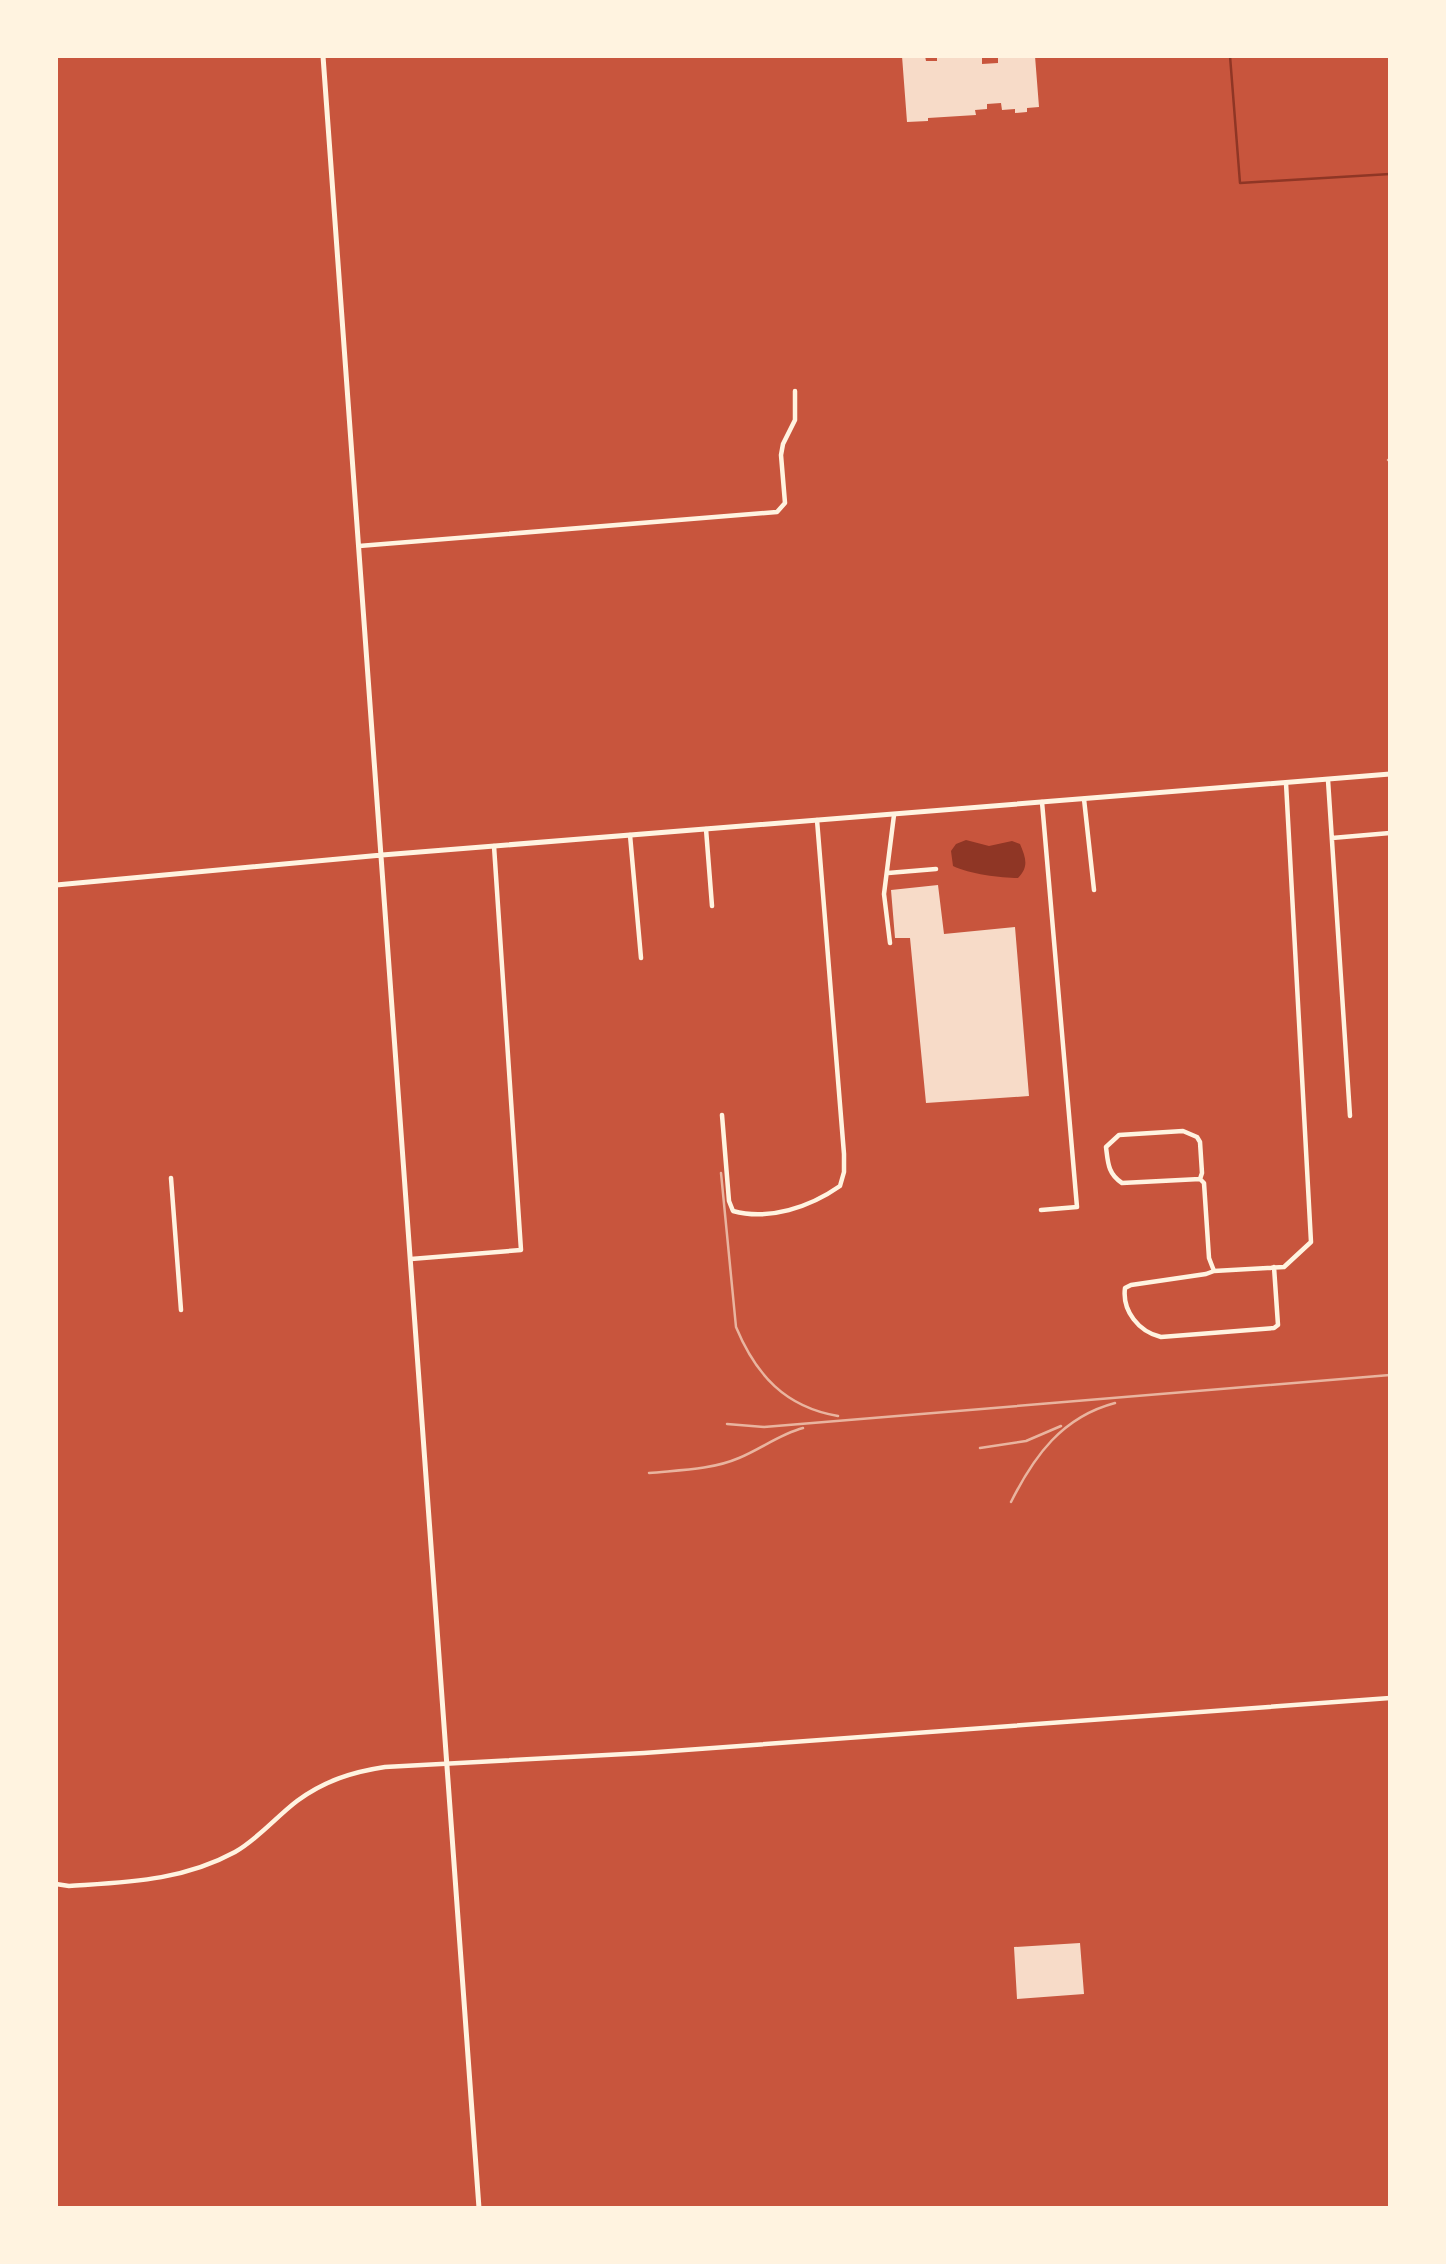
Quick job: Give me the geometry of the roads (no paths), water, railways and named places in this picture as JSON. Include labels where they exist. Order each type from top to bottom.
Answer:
[{"type":"street","points":[[323,56],[479,2208]]},
{"type":"street","points":[[359,547],[777,512],[785,503],[782,454],[783,444],[795,420],[795,391]]},
{"type":"street","points":[[56,885],[382,855],[1390,774]]},
{"type":"street","points":[[1328,780],[1350,1116]]},
{"type":"street","points":[[1274,1267],[1278,1325],[1274,1328],[1161,1337],[1147,1334],[1127,1307],[1124,1293],[1125,1288],[1130,1285],[1206,1275],[1214,1271],[1274,1267],[1284,1267],[1311,1242],[1286,783]]},
{"type":"street","points":[[1084,799],[1094,890]]},
{"type":"street","points":[[1041,1210],[1077,1207],[1042,802]]},
{"type":"street","points":[[890,943],[884,894],[894,815]]},
{"type":"street","points":[[722,1115],[729,1201],[733,1211],[760,1214],[786,1212],[840,1186],[844,1172],[844,1154],[817,820]]},
{"type":"street","points":[[706,829],[712,906]]},
{"type":"street","points":[[1332,838],[1390,833]]},
{"type":"street","points":[[630,835],[640,958]]},
{"type":"street","points":[[411,1259],[520,1250],[494,846]]},
{"type":"street","points":[[888,873],[936,869]]},
{"type":"street","points":[[1183,1131],[1190,1133],[1200,1142],[1200,1179],[1122,1183],[1109,1169],[1106,1147],[1119,1135],[1183,1131]]},
{"type":"street","points":[[171,1178],[181,1310]]},
{"type":"street","points":[[1200,1179],[1204,1183],[1209,1258],[1214,1271]]},
{"type":"street","points":[[56,1884],[69,1886],[153,1880],[181,1874],[238,1850],[295,1802],[331,1780],[359,1771],[385,1767],[644,1753],[1390,1698]]},
{"type":"waterway","points":[[1230,56],[1240,183],[1390,174]]},
{"type":"railway","points":[[721,1173],[736,1327],[744,1344],[763,1374],[788,1397],[819,1412],[838,1416]]},
{"type":"railway","points":[[727,1424],[764,1427],[1390,1375]]},
{"type":"railway","points":[[1011,1502],[1030,1469],[1052,1440],[1080,1418],[1115,1403]]},
{"type":"railway","points":[[980,1448],[1026,1441],[1061,1426]]},
{"type":"railway","points":[[649,1473],[695,1469],[728,1462],[803,1428]]}]
